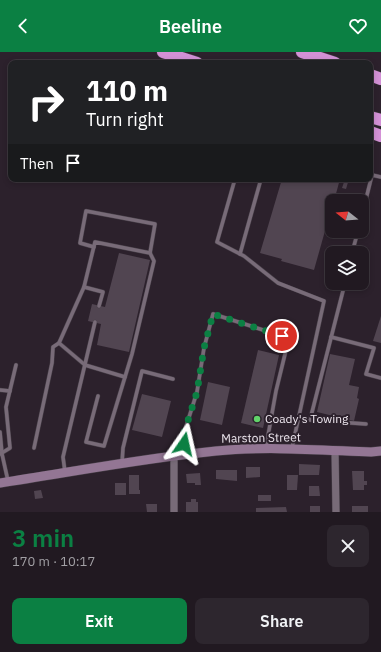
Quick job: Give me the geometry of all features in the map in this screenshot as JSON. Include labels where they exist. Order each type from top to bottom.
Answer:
[{"type":"highway","points":[[163,52],[184,60]]},
{"type":"highway","points":[[302,52],[326,60]]},
{"type":"highway","points":[[176,57],[186,60]]},
{"type":"main road","name":"Marston Street","points":[[4,483],[216,451],[266,448],[381,451]]},
{"type":"street","points":[[335,450],[336,512]]},
{"type":"street","points":[[174,512],[178,456]]},
{"type":"lane","points":[[233,182],[217,242],[240,254],[278,283],[324,301],[292,449]]},
{"type":"lane","points":[[240,254],[260,182]]},
{"type":"lane","points":[[367,194],[370,182]]},
{"type":"lane","points":[[94,246],[80,243],[86,210],[155,224],[150,253],[154,261],[132,354],[104,446],[86,442],[98,396]]},
{"type":"lane","points":[[34,448],[52,363],[53,347],[59,343],[84,287],[95,242],[150,253]]},
{"type":"lane","points":[[84,287],[102,292],[99,306]]},
{"type":"lane","points":[[343,290],[310,420],[366,424]]},
{"type":"lane","points":[[178,456],[197,392],[204,348],[213,314],[282,336],[287,346],[276,391],[266,448]]},
{"type":"lane","points":[[66,473],[63,457],[95,322]]},
{"type":"lane","points":[[331,337],[374,348],[366,374],[381,378]]},
{"type":"lane","points":[[59,343],[85,365],[125,377]]},
{"type":"lane","points":[[1,454],[10,448],[6,408],[16,365]]},
{"type":"lane","points":[[122,464],[123,448],[142,371],[173,379]]},
{"type":"lane","points":[[0,390],[10,391]]},
{"type":"lane","points":[[0,409],[6,408]]},
{"type":"lane","points":[[0,432],[4,483]]},
{"type":"building","points":[[281,182],[339,182],[336,194],[325,194],[325,231],[314,270],[281,261],[282,259],[260,253]]},
{"type":"building","points":[[344,182],[348,182],[346,189],[342,188]]},
{"type":"building","points":[[119,253],[150,260],[129,352],[97,345],[101,324],[88,321],[92,304],[105,307]]},
{"type":"building","points":[[381,316],[381,343],[373,341]]},
{"type":"building","points":[[258,350],[279,355],[263,428],[241,423]]},
{"type":"building","points":[[330,354],[355,359],[349,385],[359,387],[357,398],[359,399],[354,421],[317,412]]},
{"type":"building","points":[[208,382],[230,387],[222,425],[200,420]]},
{"type":"building","points":[[142,394],[171,401],[162,437],[132,430]]},
{"type":"building","points":[[299,464],[320,465],[319,475],[299,475]]},
{"type":"building","points":[[246,467],[260,467],[260,477],[246,478]]},
{"type":"building","points":[[216,470],[237,470],[237,481],[216,479]]},
{"type":"building","points":[[352,471],[364,471],[364,481],[367,481],[367,485],[364,485],[364,490],[353,490]]},
{"type":"building","points":[[200,473],[201,485],[187,483],[186,474]]},
{"type":"building","points":[[129,475],[139,475],[140,494],[129,494]]},
{"type":"building","points":[[287,475],[298,475],[297,490],[287,490]]},
{"type":"building","points":[[115,483],[126,483],[126,495],[115,495]]},
{"type":"building","points":[[309,486],[319,486],[320,496],[309,496]]},
{"type":"building","points":[[41,490],[43,498],[35,499],[34,491]]},
{"type":"building","points":[[258,495],[271,495],[271,501],[258,501]]},
{"type":"building","points":[[191,499],[196,499],[196,502],[198,502],[198,512],[186,512],[186,502],[191,502]]},
{"type":"building","points":[[146,504],[157,504],[157,512],[147,512]]},
{"type":"building","points":[[310,506],[320,506],[320,512],[310,512]]},
{"type":"building","points":[[352,506],[368,506],[368,512],[352,512]]},
{"type":"building","points":[[286,507],[287,512],[256,512],[256,508]]},
{"type":"place","name":"Coady's Towing","points":[[257,419]]},
{"type":"route","points":[[184,444],[184,433],[197,392],[204,348],[213,314],[282,336]]}]
